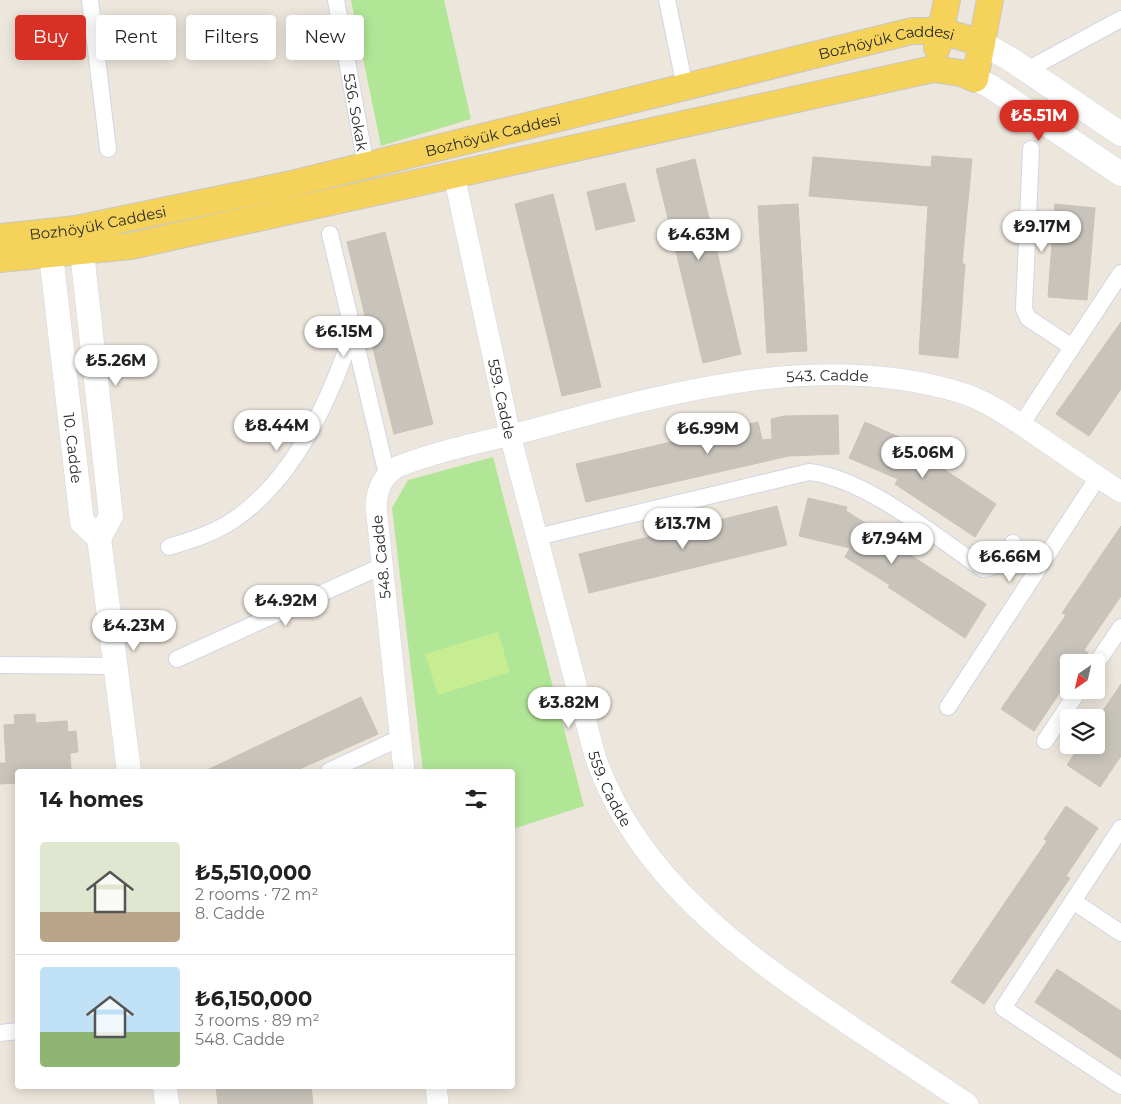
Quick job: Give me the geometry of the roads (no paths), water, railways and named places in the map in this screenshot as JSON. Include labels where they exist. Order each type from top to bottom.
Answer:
[{"type":"main road","points":[[933,69],[947,0]]},
{"type":"main road","points":[[990,0],[975,79],[990,86],[1121,174]]},
{"type":"main road","name":"Bozhöyük Caddesi","points":[[0,259],[48,244],[79,241],[287,185],[912,32],[941,31],[982,43]]},
{"type":"main road","points":[[982,43],[1026,70],[1121,134]]},
{"type":"main road","name":"Bozhöyük Caddesi","points":[[79,241],[132,246],[933,69],[961,73],[975,79]]},
{"type":"main road","name":"Bozhöyük Caddesi","points":[[0,237],[48,244]]},
{"type":"main road","name":"10. Cadde","points":[[48,244],[82,522],[99,538],[110,516],[79,241]]},
{"type":"main road","points":[[99,538],[129,769]]},
{"type":"main road","points":[[165,1089],[167,1104]]},
{"type":"street","points":[[90,0],[108,149]]},
{"type":"street","name":"536. Sokak","points":[[336,0],[366,166]]},
{"type":"street","points":[[667,0],[685,88]]},
{"type":"street","points":[[1026,70],[1121,19]]},
{"type":"street","points":[[1031,149],[1024,309],[1028,318],[1072,347]]},
{"type":"street","name":"559. Cadde","points":[[454,175],[510,435],[595,756],[608,790],[636,838],[675,886],[701,913],[739,946],[792,986],[968,1104]]},
{"type":"street","points":[[330,234],[387,475],[405,464],[510,435]]},
{"type":"street","points":[[1021,425],[1121,272]]},
{"type":"street","points":[[168,547],[201,537],[233,520],[279,476],[296,454],[331,391],[353,330]]},
{"type":"street","name":"543. Cadde","points":[[510,435],[612,408],[682,393],[764,379],[873,377],[938,387],[963,393],[988,404],[1121,492]]},
{"type":"street","points":[[537,537],[809,472],[822,474],[858,486],[983,568],[993,567],[1004,558],[1012,543]]},
{"type":"street","name":"548. Cadde","points":[[387,475],[376,495],[404,769]]},
{"type":"street","points":[[948,707],[1098,477]]},
{"type":"street","points":[[177,659],[382,566]]},
{"type":"street","points":[[1103,654],[1121,627]]},
{"type":"street","points":[[0,665],[117,666]]},
{"type":"street","points":[[1046,741],[1073,699]]},
{"type":"street","points":[[333,769],[400,738]]},
{"type":"street","points":[[1120,1082],[1003,1008],[1121,828]]},
{"type":"street","points":[[1073,901],[1121,933]]},
{"type":"street","points":[[0,1033],[15,1031]]},
{"type":"street","points":[[436,1089],[438,1104]]}]
